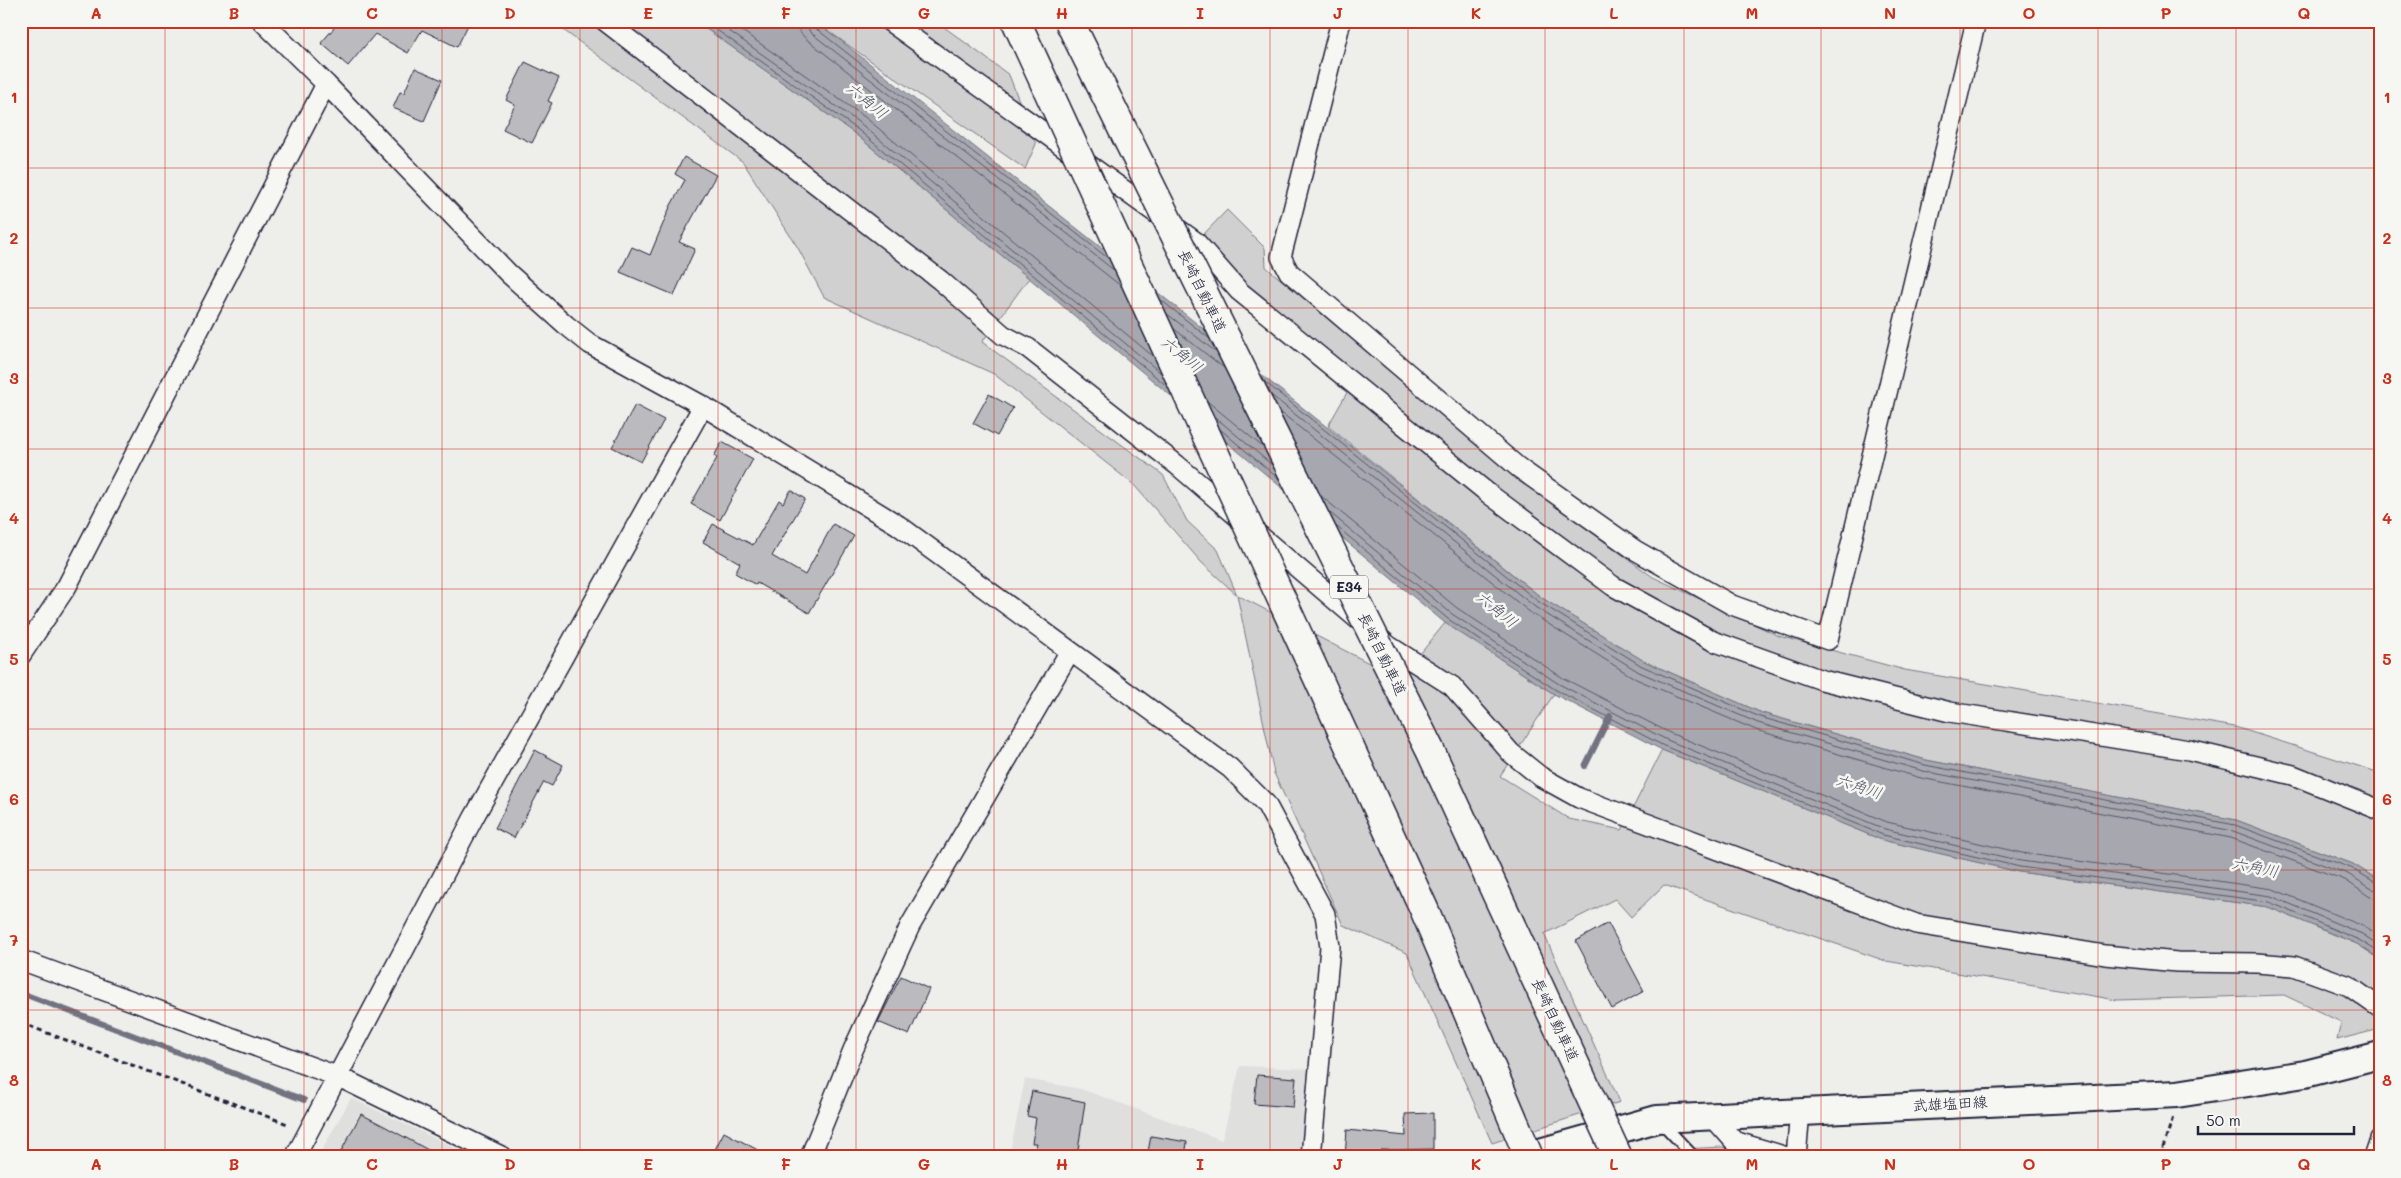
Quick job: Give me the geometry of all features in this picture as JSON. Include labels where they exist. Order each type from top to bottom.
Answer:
[{"type":"highway","points":[[1016,21],[1424,909],[1529,1157]]},
{"type":"highway","name":"長崎自動車道","points":[[1069,21],[1430,750],[1618,1157]]},
{"type":"main road","name":"武雄塩田線","points":[[1522,1157],[1658,1119],[2177,1094],[2305,1074],[2380,1054]]},
{"type":"street","points":[[262,21],[326,84],[508,273],[590,344],[703,406],[898,525],[1230,768],[1266,804],[1325,914],[1330,947],[1311,1157]]},
{"type":"street","points":[[605,21],[940,280],[1004,335],[1028,348],[1169,459],[1389,646],[1452,686],[1511,753],[1541,777],[1579,798],[1916,924],[2105,955],[2176,962],[2257,963],[2294,966],[2349,986],[2380,1008]]},
{"type":"street","points":[[888,21],[1196,242],[1239,291],[1489,494],[1612,586],[1713,641],[1822,680],[1950,712],[2189,750],[2293,775],[2380,810]]},
{"type":"street","points":[[1341,21],[1281,257],[1289,272],[1520,468],[1634,550],[1732,605],[1828,640],[1976,21]]},
{"type":"street","points":[[21,655],[67,586],[326,84]]},
{"type":"street","points":[[295,1157],[339,1077],[474,817],[703,406]]},
{"type":"street","points":[[810,1157],[853,1050],[910,926],[1070,651]]},
{"type":"street","points":[[21,960],[339,1077],[503,1157]]},
{"type":"street","points":[[1796,1157],[1800,1111]]},
{"type":"street","points":[[1711,1115],[1734,1141],[1787,1157]]},
{"type":"street","points":[[2374,1157],[2380,1139]]},
{"type":"lane","points":[[1658,1119],[1694,1157]]},
{"type":"path","points":[[21,1023],[308,1132]]},
{"type":"path","points":[[2160,1157],[2176,1109],[2177,1094]]},
{"type":"shaded area","points":[[551,21],[695,21],[854,133],[1029,278],[982,342],[1163,475],[1187,521],[1218,550],[1237,595],[1201,562],[1134,485],[994,374],[824,297],[798,248],[743,162]]},
{"type":"shaded area","points":[[814,21],[936,21],[1009,75],[1036,144],[1025,169]]},
{"type":"shaded area","points":[[1227,210],[1265,248],[1266,267],[1514,476],[1653,577],[1779,636],[1905,670],[2235,727],[2374,771],[2380,774],[2380,881],[2353,864],[2236,820],[1926,760],[1762,713],[1644,661],[1542,598],[1328,426],[1357,375],[1243,286],[1202,236]]},
{"type":"shaded area","points":[[1237,595],[1400,679],[1445,623],[1554,694],[1500,776],[1569,819],[1622,830],[1662,750],[1882,840],[2019,872],[2268,907],[2357,944],[2380,959],[2380,1001],[2372,1011],[2380,1020],[2380,1029],[2337,1040],[2341,1022],[2284,995],[2117,1000],[1886,961],[1664,885],[1631,917],[1615,899],[1544,934],[1620,1102],[1492,1143],[1407,953],[1343,925],[1274,773]]},
{"type":"shaded area","points":[[1240,1066],[1311,1069],[1301,1157],[1009,1157],[1025,1079],[1081,1089],[1222,1140]]},
{"type":"shaded area","points":[[351,1098],[474,1157],[318,1157]]},
{"type":"shaded area","points":[[1722,1147],[1756,1157],[1635,1157],[1663,1150]]},
{"type":"water","name":"六角川","points":[[695,21],[814,21],[1542,598],[1644,661],[1762,713],[1926,760],[2236,820],[2353,864],[2380,881],[2380,959],[2357,944],[2268,907],[2019,872],[1882,840],[1662,750],[1554,694],[1445,623],[854,133]]},
{"type":"building","points":[[340,21],[470,21],[457,47],[422,30],[408,53],[375,34],[348,66],[321,43]]},
{"type":"building","points":[[525,62],[559,78],[548,101],[552,103],[532,143],[503,129],[515,105],[506,100]]},
{"type":"building","points":[[415,68],[442,80],[424,121],[393,108],[400,92],[404,93]]},
{"type":"building","points":[[684,157],[716,175],[679,242],[695,249],[674,295],[620,272],[632,247],[650,255],[670,207],[685,180],[675,174]]},
{"type":"building","points":[[989,394],[1013,408],[997,436],[973,423]]},
{"type":"building","points":[[635,405],[664,420],[641,462],[612,447]]},
{"type":"building","points":[[722,442],[753,459],[720,520],[691,504],[717,458],[714,456]]},
{"type":"building","points":[[791,490],[805,499],[772,556],[805,575],[833,524],[854,536],[809,613],[757,583],[756,585],[735,573],[740,563],[703,542],[713,524],[753,545],[779,500],[783,503]]},
{"type":"building","points":[[535,750],[563,765],[552,786],[544,782],[514,838],[495,828]]},
{"type":"building","points":[[1608,923],[1644,991],[1612,1009],[1576,941]]},
{"type":"building","points":[[901,976],[929,989],[909,1035],[878,1022]]},
{"type":"building","points":[[1257,1075],[1296,1078],[1293,1107],[1254,1104]]},
{"type":"building","points":[[1032,1091],[1085,1102],[1077,1157],[1064,1157],[1035,1150],[1037,1143],[1032,1143],[1036,1118],[1027,1116]]},
{"type":"building","points":[[1433,1113],[1433,1149],[1381,1150],[1381,1157],[1345,1157],[1347,1130],[1406,1136],[1405,1114]]},
{"type":"building","points":[[361,1114],[386,1127],[441,1157],[338,1157]]},
{"type":"building","points":[[724,1132],[771,1157],[711,1157]]},
{"type":"building","points":[[1151,1136],[1187,1142],[1185,1157],[1147,1157]]},
{"type":"waterway","points":[[1585,766],[1610,716]]},
{"type":"waterway","points":[[21,993],[304,1100]]}]
